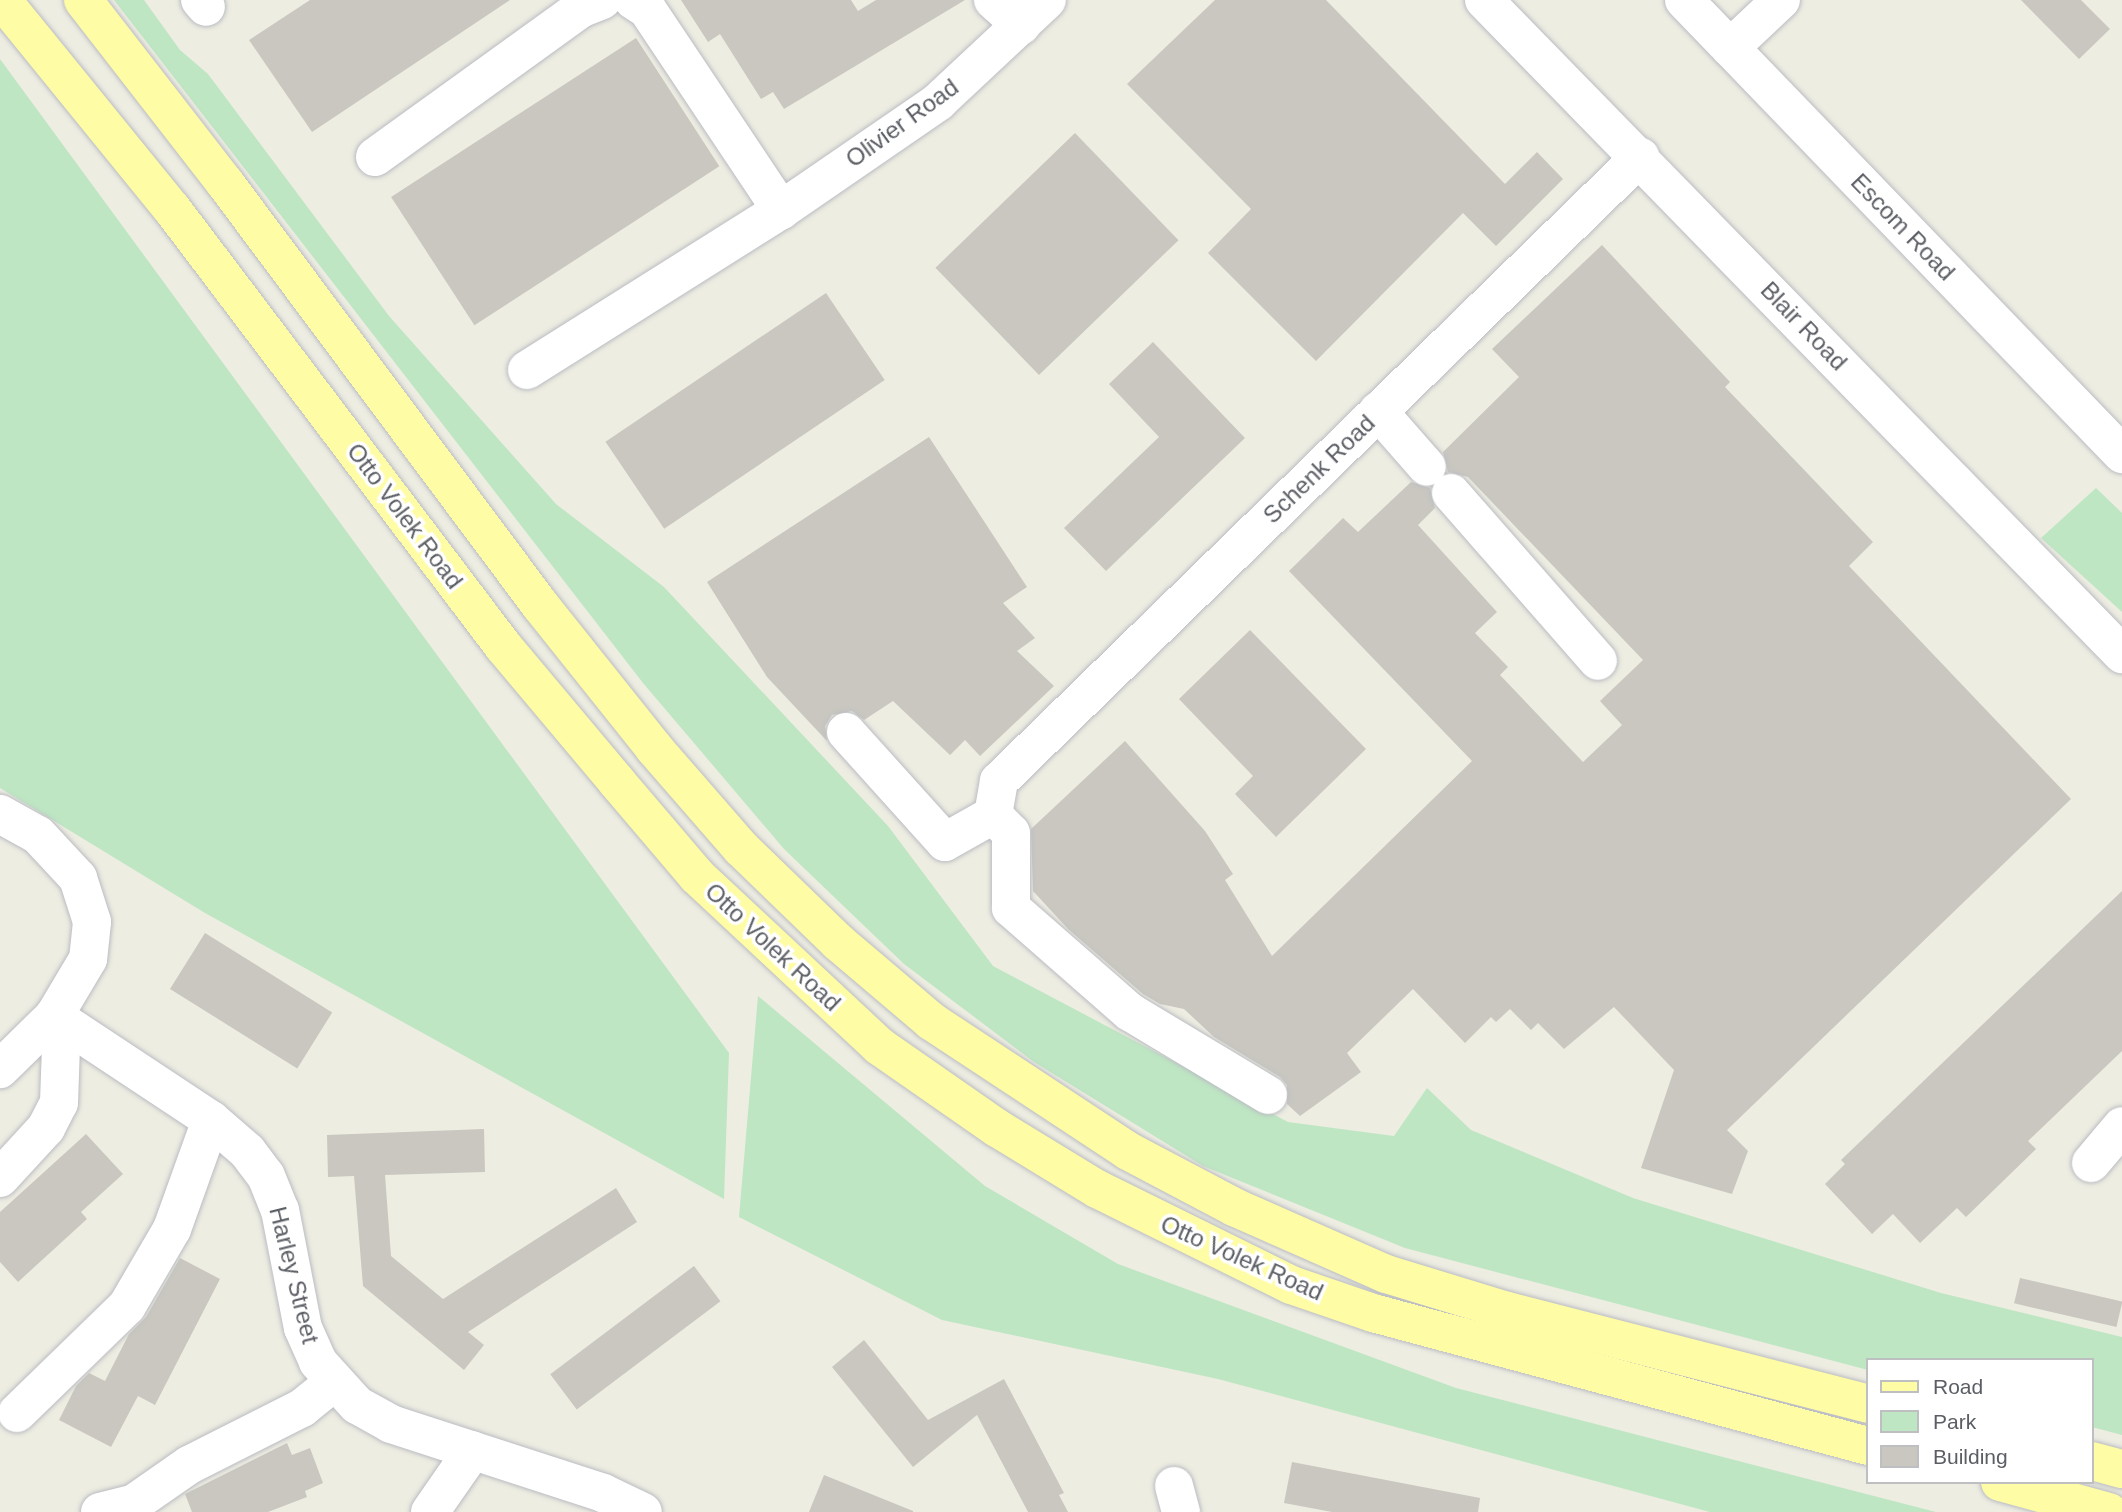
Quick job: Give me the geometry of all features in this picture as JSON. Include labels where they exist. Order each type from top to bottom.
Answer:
[{"type":"main road","name":"Otto Volek Road","points":[[2,0],[172,209],[503,646],[617,782],[697,876],[879,1046],[997,1128],[1097,1189],[1291,1285],[1373,1313],[1867,1446]]},
{"type":"main road","name":"Otto Volek Road","points":[[83,0],[234,193],[540,605],[654,748],[741,848],[838,942],[931,1021],[1128,1151],[1234,1207],[1386,1274],[1507,1311],[1867,1404]]},
{"type":"main road","points":[[2094,1462],[2122,1469]]},
{"type":"main road","points":[[2007,1484],[2109,1512]]},
{"type":"street","points":[[375,157],[580,9],[602,0]]},
{"type":"street","points":[[633,0],[647,9],[781,210]]},
{"type":"street","name":"Blair Road","points":[[1484,0],[2122,654]]},
{"type":"street","name":"Escom Road","points":[[1684,0],[2122,454]]},
{"type":"street","points":[[1730,48],[1781,0]]},
{"type":"street","name":"Olivier Road","points":[[527,370],[781,210],[938,102],[1020,8]]},
{"type":"street","name":"Schenk Road","points":[[846,732],[945,842],[996,798],[1378,411],[1640,157]]},
{"type":"street","points":[[1378,411],[1598,661]]},
{"type":"street","points":[[996,798],[1011,833],[1011,908],[1130,1012],[1268,1095]]},
{"type":"street","points":[[0,814],[38,835],[78,878],[92,922],[88,959],[54,1016],[0,1069]]},
{"type":"street","points":[[0,1178],[46,1128],[59,1103],[61,1045],[54,1016]]},
{"type":"street","name":"Harley Street","points":[[54,1016],[211,1120],[247,1151],[266,1176],[280,1210],[303,1328],[318,1362],[357,1405],[391,1424],[603,1493],[643,1512]]},
{"type":"street","points":[[17,1413],[127,1306],[172,1230],[211,1120]]},
{"type":"street","points":[[2091,1163],[2122,1126]]},
{"type":"street","points":[[100,1512],[133,1504],[189,1465],[302,1408],[334,1382]]},
{"type":"street","points":[[430,1512],[473,1450]]},
{"type":"green space","points":[[114,0],[144,0],[180,50],[208,74],[389,316],[556,504],[664,587],[888,826],[993,966],[1288,1122],[1394,1136],[1427,1088],[1471,1130],[1633,1198],[1941,1293],[2122,1337],[2122,1435],[2094,1428],[2094,1358],[1867,1358],[1867,1370],[1405,1248],[1203,1166],[1034,1062],[904,964],[784,849],[643,683]]},
{"type":"green space","points":[[0,59],[729,1053],[724,1199],[205,913],[0,788]]},
{"type":"green space","points":[[2096,488],[2122,513],[2122,612],[2041,538]]},
{"type":"green space","points":[[758,996],[985,1186],[1118,1264],[1456,1388],[1936,1512],[1710,1512],[1218,1379],[942,1320],[739,1217]]},
{"type":"building","points":[[310,0],[510,0],[312,132],[249,40]]},
{"type":"building","points":[[681,0],[851,0],[858,11],[876,0],[965,0],[784,109],[773,92],[761,99],[720,34],[708,42]]},
{"type":"building","points":[[1215,0],[1326,0],[1505,184],[1537,152],[1563,179],[1496,246],[1463,213],[1316,361],[1208,253],[1251,209],[1127,84]]},
{"type":"building","points":[[2021,0],[2081,0],[2110,29],[2079,59]]},
{"type":"building","points":[[636,38],[719,166],[474,325],[391,197]]},
{"type":"building","points":[[1075,133],[1179,240],[1039,375],[935,268]]},
{"type":"building","points":[[1602,245],[1730,382],[1725,387],[1873,542],[1849,566],[2071,799],[1727,1130],[1748,1151],[1732,1194],[1641,1168],[1674,1070],[1614,1007],[1564,1049],[1538,1023],[1531,1030],[1510,1009],[1496,1022],[1491,1017],[1465,1043],[1413,989],[1347,1053],[1361,1072],[1300,1116],[1287,1104],[1287,1085],[1280,1077],[1214,1037],[1184,1009],[1160,1004],[1143,994],[1068,929],[1033,891],[1031,829],[1125,741],[1205,831],[1233,874],[1225,880],[1272,956],[1472,761],[1289,571],[1343,518],[1358,532],[1411,482],[1430,488],[1435,508],[1418,525],[1497,612],[1475,633],[1508,667],[1500,675],[1583,762],[1622,725],[1600,701],[1643,660],[1468,477],[1448,472],[1443,452],[1519,377],[1492,349]]},
{"type":"building","points":[[826,293],[885,380],[664,529],[605,442]]},
{"type":"building","points":[[1153,342],[1245,438],[1106,571],[1064,528],[1159,437],[1109,384]]},
{"type":"building","points":[[929,437],[1027,587],[1003,603],[1035,638],[1017,651],[1054,686],[980,756],[965,740],[950,755],[893,701],[864,720],[852,711],[832,715],[825,726],[827,741],[767,677],[707,582]]},
{"type":"building","points":[[1250,630],[1366,749],[1276,837],[1235,794],[1253,776],[1179,699]]},
{"type":"building","points":[[2122,891],[2122,1051],[2028,1141],[2036,1149],[1966,1217],[1957,1208],[1920,1243],[1893,1214],[1872,1234],[1825,1184],[1845,1164],[1841,1160]]},
{"type":"building","points":[[205,933],[332,1012],[297,1068],[170,989]]},
{"type":"building","points":[[484,1129],[485,1172],[385,1175],[391,1256],[443,1299],[616,1188],[637,1222],[468,1332],[484,1345],[464,1370],[363,1286],[354,1176],[328,1177],[327,1135]]},
{"type":"building","points":[[86,1134],[123,1174],[81,1212],[87,1219],[18,1282],[0,1262],[0,1212]]},
{"type":"building","points":[[180,1258],[220,1279],[155,1405],[138,1396],[111,1447],[59,1420],[76,1386],[89,1373],[105,1381],[129,1334],[146,1317]]},
{"type":"building","points":[[694,1266],[720,1301],[577,1409],[550,1374]]},
{"type":"building","points":[[2020,1278],[2122,1302],[2116,1327],[2014,1303]]},
{"type":"building","points":[[864,1340],[928,1420],[1004,1379],[1064,1493],[1059,1495],[1068,1512],[1028,1512],[977,1415],[913,1467],[832,1367]]},
{"type":"building","points":[[287,1443],[292,1455],[310,1448],[323,1483],[305,1491],[307,1497],[268,1512],[192,1512],[185,1494]]},
{"type":"building","points":[[1292,1462],[1480,1498],[1478,1512],[1332,1512],[1284,1503]]},
{"type":"building","points":[[824,1475],[913,1511],[913,1512],[809,1512]]}]
